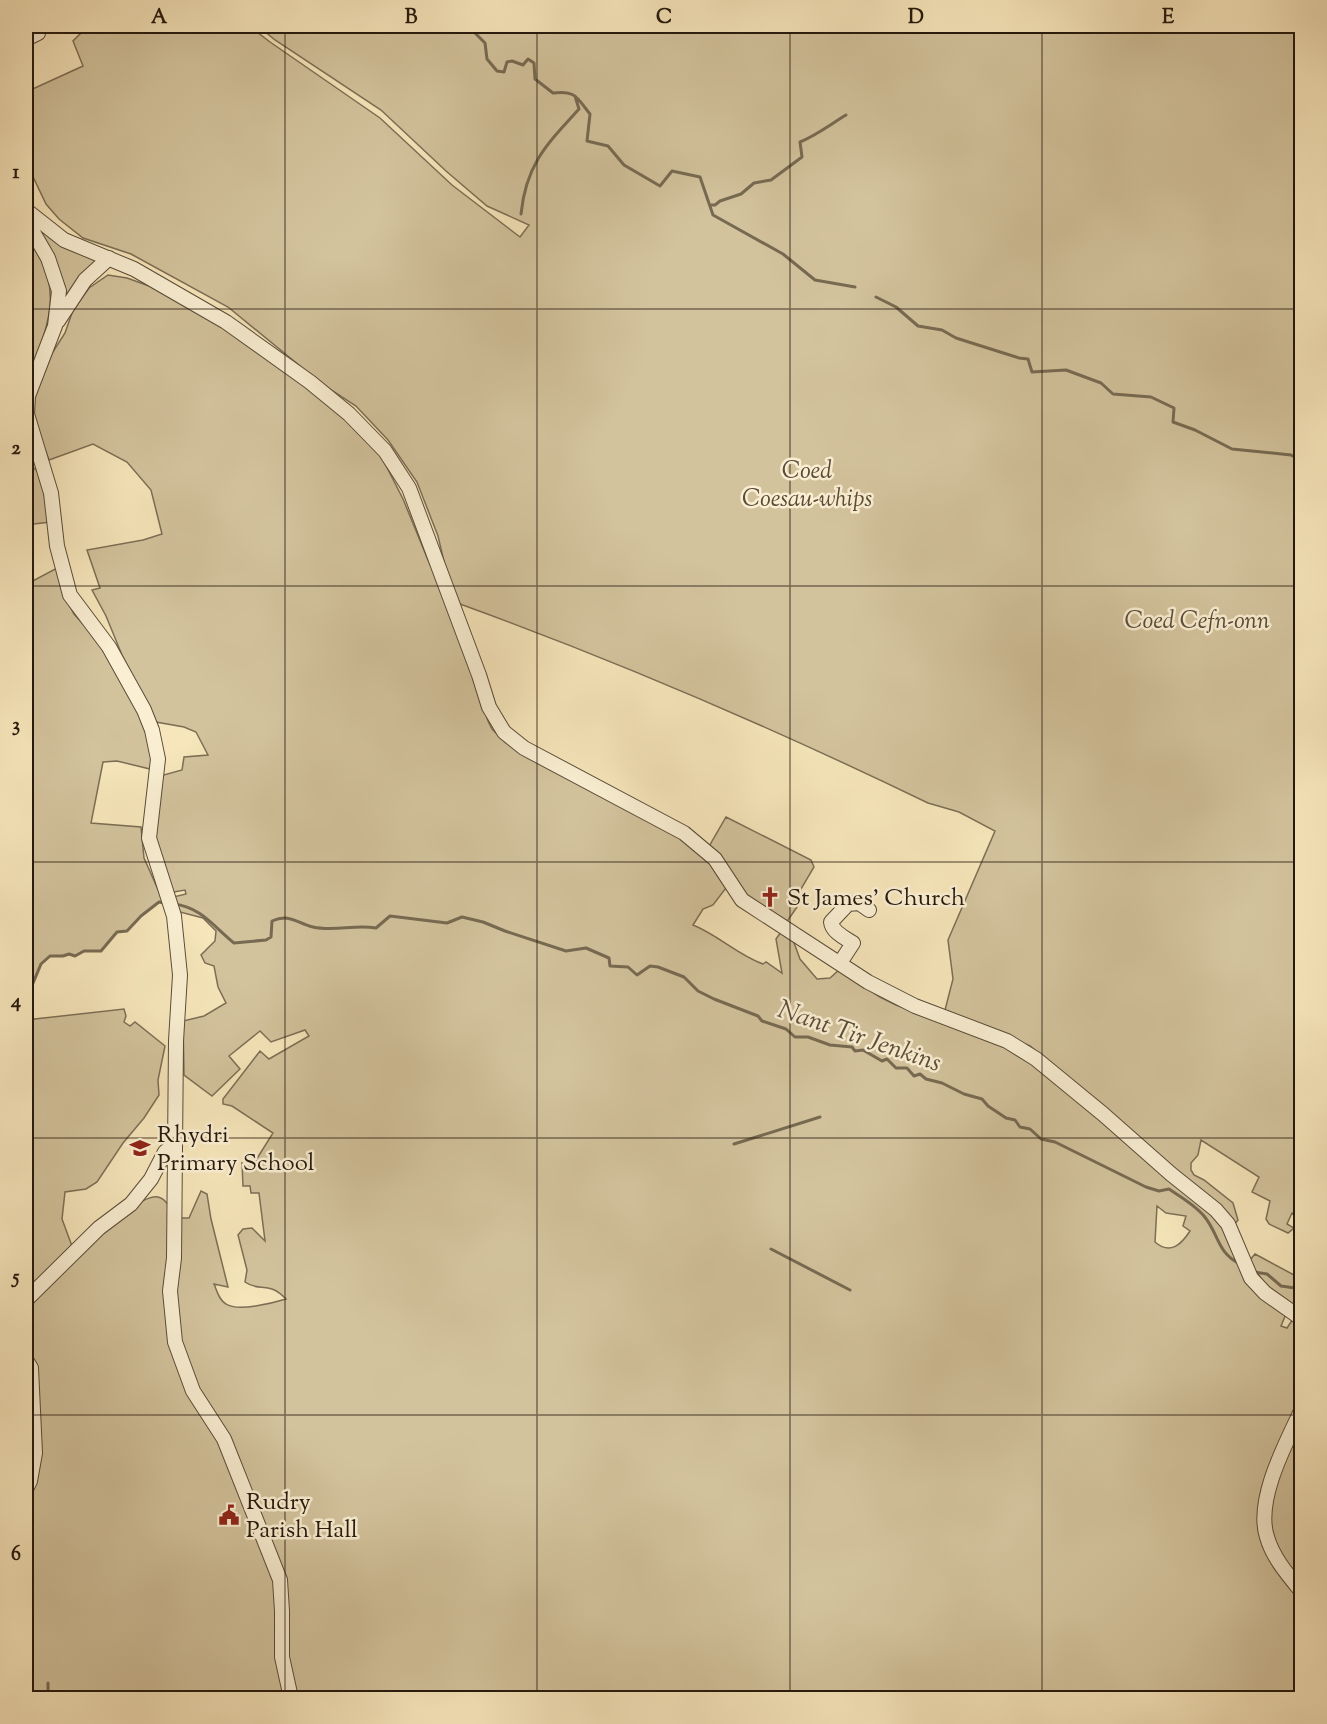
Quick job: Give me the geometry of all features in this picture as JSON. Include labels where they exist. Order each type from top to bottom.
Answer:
[{"type":"street","points":[[26,39],[38,33],[41,27],[39,26]]},
{"type":"street","points":[[26,210],[64,240],[134,269],[226,322],[268,351],[349,414],[385,451],[409,488],[489,707],[496,721],[510,738],[524,748],[684,833],[715,859],[742,900],[868,982],[899,998],[1007,1041],[1049,1068],[1216,1210],[1228,1224],[1251,1278],[1265,1293],[1302,1319]]},
{"type":"street","points":[[26,220],[48,258],[59,291],[55,326]]},
{"type":"street","points":[[109,258],[86,280],[55,326],[28,396],[27,414],[51,493],[57,546],[70,595],[118,661],[144,710],[156,744],[157,775],[152,800],[149,838],[174,916],[180,975],[176,1041],[174,1258],[170,1292],[176,1342],[184,1371],[193,1391],[224,1439],[280,1580],[282,1657],[291,1698]]},
{"type":"street","points":[[840,963],[853,943],[835,931],[831,927],[831,922],[848,904],[859,903],[869,910]]},
{"type":"street","points":[[26,1300],[99,1228],[131,1204],[151,1179],[165,1152],[175,1144]]},
{"type":"street","points":[[26,1360],[31,1368],[35,1453],[30,1481],[26,1489]]},
{"type":"street","points":[[1302,1409],[1283,1451],[1264,1509],[1266,1535],[1271,1549],[1281,1566],[1302,1592]]},
{"type":"green space","points":[[88,26],[249,26],[380,118],[452,185],[520,237],[529,225],[487,206],[381,110],[275,40],[258,26],[1301,26],[1301,1218],[1292,1213],[1287,1224],[1294,1228],[1288,1233],[1269,1224],[1266,1219],[1270,1201],[1252,1192],[1259,1177],[1201,1140],[1198,1155],[1191,1163],[1191,1170],[1194,1175],[1233,1203],[1238,1220],[1233,1226],[1244,1277],[1286,1314],[1281,1326],[1287,1328],[1293,1319],[1301,1326],[1301,1698],[54,1698],[48,1693],[42,1698],[26,1698],[26,1020],[124,1009],[126,1016],[124,1022],[130,1026],[135,1022],[165,1046],[158,1080],[159,1095],[144,1118],[123,1143],[97,1182],[86,1189],[65,1192],[62,1219],[76,1257],[115,1221],[139,1203],[158,1197],[168,1205],[174,1218],[189,1218],[201,1191],[207,1194],[228,1287],[214,1284],[218,1295],[226,1304],[239,1307],[256,1306],[286,1299],[274,1290],[255,1287],[245,1282],[247,1270],[238,1235],[243,1229],[252,1228],[265,1241],[259,1193],[251,1193],[250,1186],[243,1186],[242,1163],[251,1168],[273,1133],[232,1106],[223,1104],[223,1099],[260,1051],[269,1059],[309,1036],[305,1030],[271,1042],[260,1031],[229,1056],[240,1069],[212,1096],[184,1075],[183,1021],[204,1016],[226,1003],[218,987],[214,966],[205,963],[201,955],[215,941],[216,931],[203,918],[172,910],[169,898],[186,894],[185,890],[174,892],[170,890],[154,846],[160,776],[182,770],[184,757],[208,755],[196,732],[184,727],[156,722],[92,590],[100,588],[87,550],[143,540],[162,534],[151,490],[127,462],[93,444],[49,460],[31,413],[33,400],[49,358],[65,333],[73,310],[89,288],[108,275],[127,278],[163,291],[210,316],[337,410],[376,446],[403,499],[442,589],[492,729],[506,743],[663,827],[704,854],[726,888],[713,905],[703,909],[693,925],[745,956],[763,964],[766,962],[782,973],[776,939],[781,932],[793,940],[800,959],[817,979],[830,978],[839,970],[896,1005],[1000,1043],[1121,1122],[1030,1046],[945,1010],[953,979],[948,940],[995,831],[959,812],[928,803],[697,698],[579,649],[460,604],[446,570],[438,536],[417,482],[388,440],[356,406],[322,384],[228,307],[131,254],[83,238],[59,219],[46,204],[26,162],[26,92],[83,66],[73,41]],"holes":[[[1157,1206],[1166,1213],[1186,1216],[1183,1226],[1190,1231],[1179,1244],[1170,1248],[1160,1246],[1155,1242]]]},
{"type":"green space","points":[[30,218],[99,260],[72,287],[64,302]]},
{"type":"green space","points":[[26,237],[39,256],[47,274],[50,309],[26,384]]},
{"type":"green space","points":[[26,443],[30,464],[40,474],[50,522],[26,525]]},
{"type":"green space","points":[[57,568],[66,599],[74,614],[104,647],[144,723],[153,752],[150,769],[117,761],[103,762],[91,823],[141,827],[144,858],[164,903],[159,902],[127,931],[117,932],[101,951],[84,951],[75,956],[69,954],[50,956],[41,964],[26,1000],[26,588],[27,584]]},
{"type":"green space","points":[[726,817],[811,860],[814,867],[795,899],[797,907],[786,923],[747,898],[707,850]]},
{"type":"green space","points":[[1255,1254],[1294,1275],[1301,1276],[1301,1310],[1265,1284],[1249,1261]]},
{"type":"waterway","points":[[473,26],[472,30],[485,43],[487,59],[497,71],[504,72],[507,62],[512,61],[523,65],[528,59],[534,63],[535,79],[553,93],[571,94],[579,100],[590,114],[587,141],[608,146],[624,165],[660,186],[672,171],[700,177],[713,215],[783,254],[815,280],[855,287]]},
{"type":"waterway","points":[[521,214],[533,168],[548,144],[579,109],[575,96]]},
{"type":"waterway","points":[[710,205],[741,194],[754,183],[771,180],[802,157],[800,142],[846,115]]},
{"type":"waterway","points":[[876,297],[896,307],[918,326],[942,330],[956,338],[1028,359],[1032,372],[1066,370],[1101,383],[1113,394],[1151,397],[1174,408],[1173,422],[1195,430],[1232,449],[1291,455],[1302,461]]},
{"type":"waterway","name":"Nant Tir Jenkins","points":[[26,1000],[41,964],[50,956],[69,954],[75,956],[84,951],[101,951],[117,932],[127,931],[159,902],[164,903]]},
{"type":"waterway","name":"Nant Tir Jenkins","points":[[174,904],[200,913],[234,943],[266,940],[271,937],[272,921],[284,918],[313,927],[329,929],[376,928],[390,916],[447,923],[462,917],[566,951],[586,948],[609,958],[610,966],[628,967],[637,975],[650,966],[658,967],[684,977],[698,991],[758,1016],[762,1021],[786,1029],[795,1037],[808,1037],[830,1045],[852,1047],[855,1051],[863,1050],[882,1061],[887,1059],[896,1068],[907,1068],[914,1076],[920,1074],[926,1079],[982,1099],[988,1106],[1006,1118],[1015,1120],[1020,1127],[1030,1129],[1041,1139],[1055,1142],[1146,1187],[1159,1191],[1169,1189],[1200,1212],[1209,1223],[1222,1249],[1232,1260],[1240,1264]]},
{"type":"waterway","points":[[734,1144],[820,1117]]},
{"type":"waterway","points":[[771,1249],[850,1290]]},
{"type":"waterway","name":"Nant Tir Jenkins","points":[[1254,1272],[1267,1274],[1281,1286],[1302,1289]]},
{"type":"waterway","name":"Nant Tir Jenkins","points":[[26,1543],[31,1558],[26,1581],[31,1600],[26,1618]]},
{"type":"waterway","name":"Nant Tir Jenkins","points":[[26,1647],[30,1661],[26,1664]]},
{"type":"waterway","points":[[39,1698],[48,1693],[48,1683]]},
{"type":"place","name":"St James' Church","points":[[770,897]]},
{"type":"place","name":"Rhydri Primary School","points":[[140,1148]]},
{"type":"place","name":"Rudry Parish Hall","points":[[229,1515]]},
{"type":"park label","name":"Coed Coesau-whips","points":[[807,484]]},
{"type":"park label","name":"Coed Cefn-onn","points":[[1197,620]]}]
